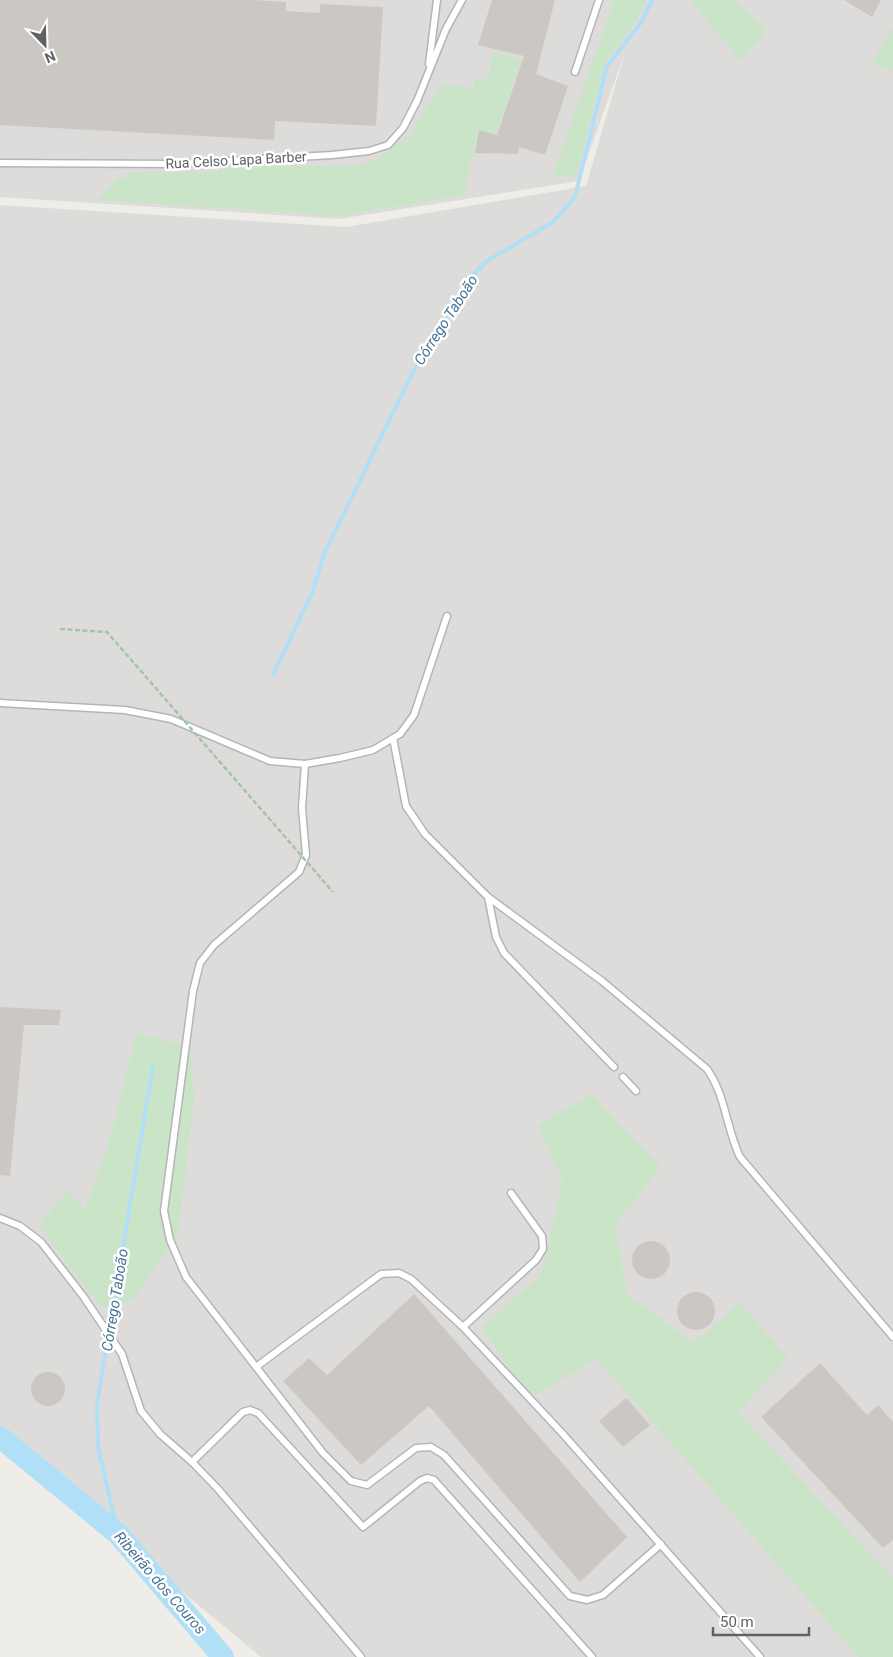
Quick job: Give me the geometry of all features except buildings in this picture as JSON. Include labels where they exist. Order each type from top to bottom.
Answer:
[{"type":"lane","name":"Rua Celso Lapa Barber","points":[[428,72],[437,0]]},
{"type":"lane","name":"Rua Celso Lapa Barber","points":[[0,163],[178,164],[369,151],[388,145],[403,128],[446,29],[462,0]]},
{"type":"lane","points":[[575,72],[600,0]]},
{"type":"lane","points":[[0,703],[125,710],[171,719],[270,761],[305,764],[373,750],[400,734],[414,714],[447,616]]},
{"type":"lane","points":[[393,738],[406,806],[425,834],[488,897],[602,982],[707,1070],[717,1084],[724,1102],[732,1141],[740,1157],[893,1337]]},
{"type":"lane","points":[[305,764],[302,808],[306,855],[299,872],[214,944],[200,963],[193,991],[164,1211],[170,1240],[186,1277],[323,1453],[351,1481],[367,1484],[416,1448],[432,1447],[444,1454],[570,1596],[586,1600],[602,1595],[661,1544]]},
{"type":"lane","points":[[488,897],[496,937],[504,953],[614,1067]]},
{"type":"lane","points":[[623,1077],[636,1091]]},
{"type":"lane","points":[[463,1327],[536,1260],[543,1249],[542,1236],[511,1193]]},
{"type":"lane","points":[[0,1218],[20,1226],[41,1242],[98,1318],[122,1354],[141,1411],[160,1434],[192,1462],[274,1553],[362,1657]]},
{"type":"lane","points":[[256,1367],[381,1274],[399,1273],[411,1279],[463,1327],[562,1433],[760,1657]]},
{"type":"lane","points":[[192,1462],[242,1412],[250,1410],[258,1413],[363,1527],[420,1481],[427,1478],[434,1480],[592,1657]]},
{"type":"path","points":[[60,629],[107,632],[333,892]]},
{"type":"shaded area","points":[[0,0],[893,0],[893,1657],[261,1657],[0,1441],[0,205],[346,227],[586,186],[625,52],[579,181],[339,219],[0,197]]},
{"type":"green space","points":[[614,0],[646,0],[636,21],[605,64],[576,177],[553,176]]},
{"type":"green space","points":[[690,0],[735,0],[767,30],[741,61]]},
{"type":"green space","points":[[893,28],[893,70],[891,72],[872,62]]},
{"type":"green space","points":[[492,51],[533,63],[530,70],[519,67],[496,134],[478,129],[464,195],[339,216],[97,200],[118,179],[126,178],[130,173],[217,172],[229,164],[264,161],[284,166],[356,166],[377,159],[411,134],[441,84],[473,88],[474,80],[489,78]]},
{"type":"green space","points":[[137,1033],[190,1047],[194,1098],[178,1234],[132,1300],[101,1308],[39,1225],[67,1191],[85,1209],[108,1145]]},
{"type":"green space","points":[[592,1095],[661,1167],[615,1225],[627,1294],[694,1343],[739,1303],[788,1357],[738,1413],[893,1578],[893,1657],[859,1657],[597,1359],[532,1397],[481,1328],[541,1275],[563,1181],[537,1125]]},
{"type":"waterway","name":"Córrego Taboão","points":[[273,675],[313,591],[324,554],[412,374],[467,281],[487,261],[553,222],[575,197],[607,66],[640,24],[652,0]]},
{"type":"waterway","name":"Córrego Taboão","points":[[118,1534],[98,1447],[97,1404],[153,1066]]},
{"type":"waterway","name":"Ribeirão dos Couros","points":[[0,1437],[118,1534],[223,1657]]}]
